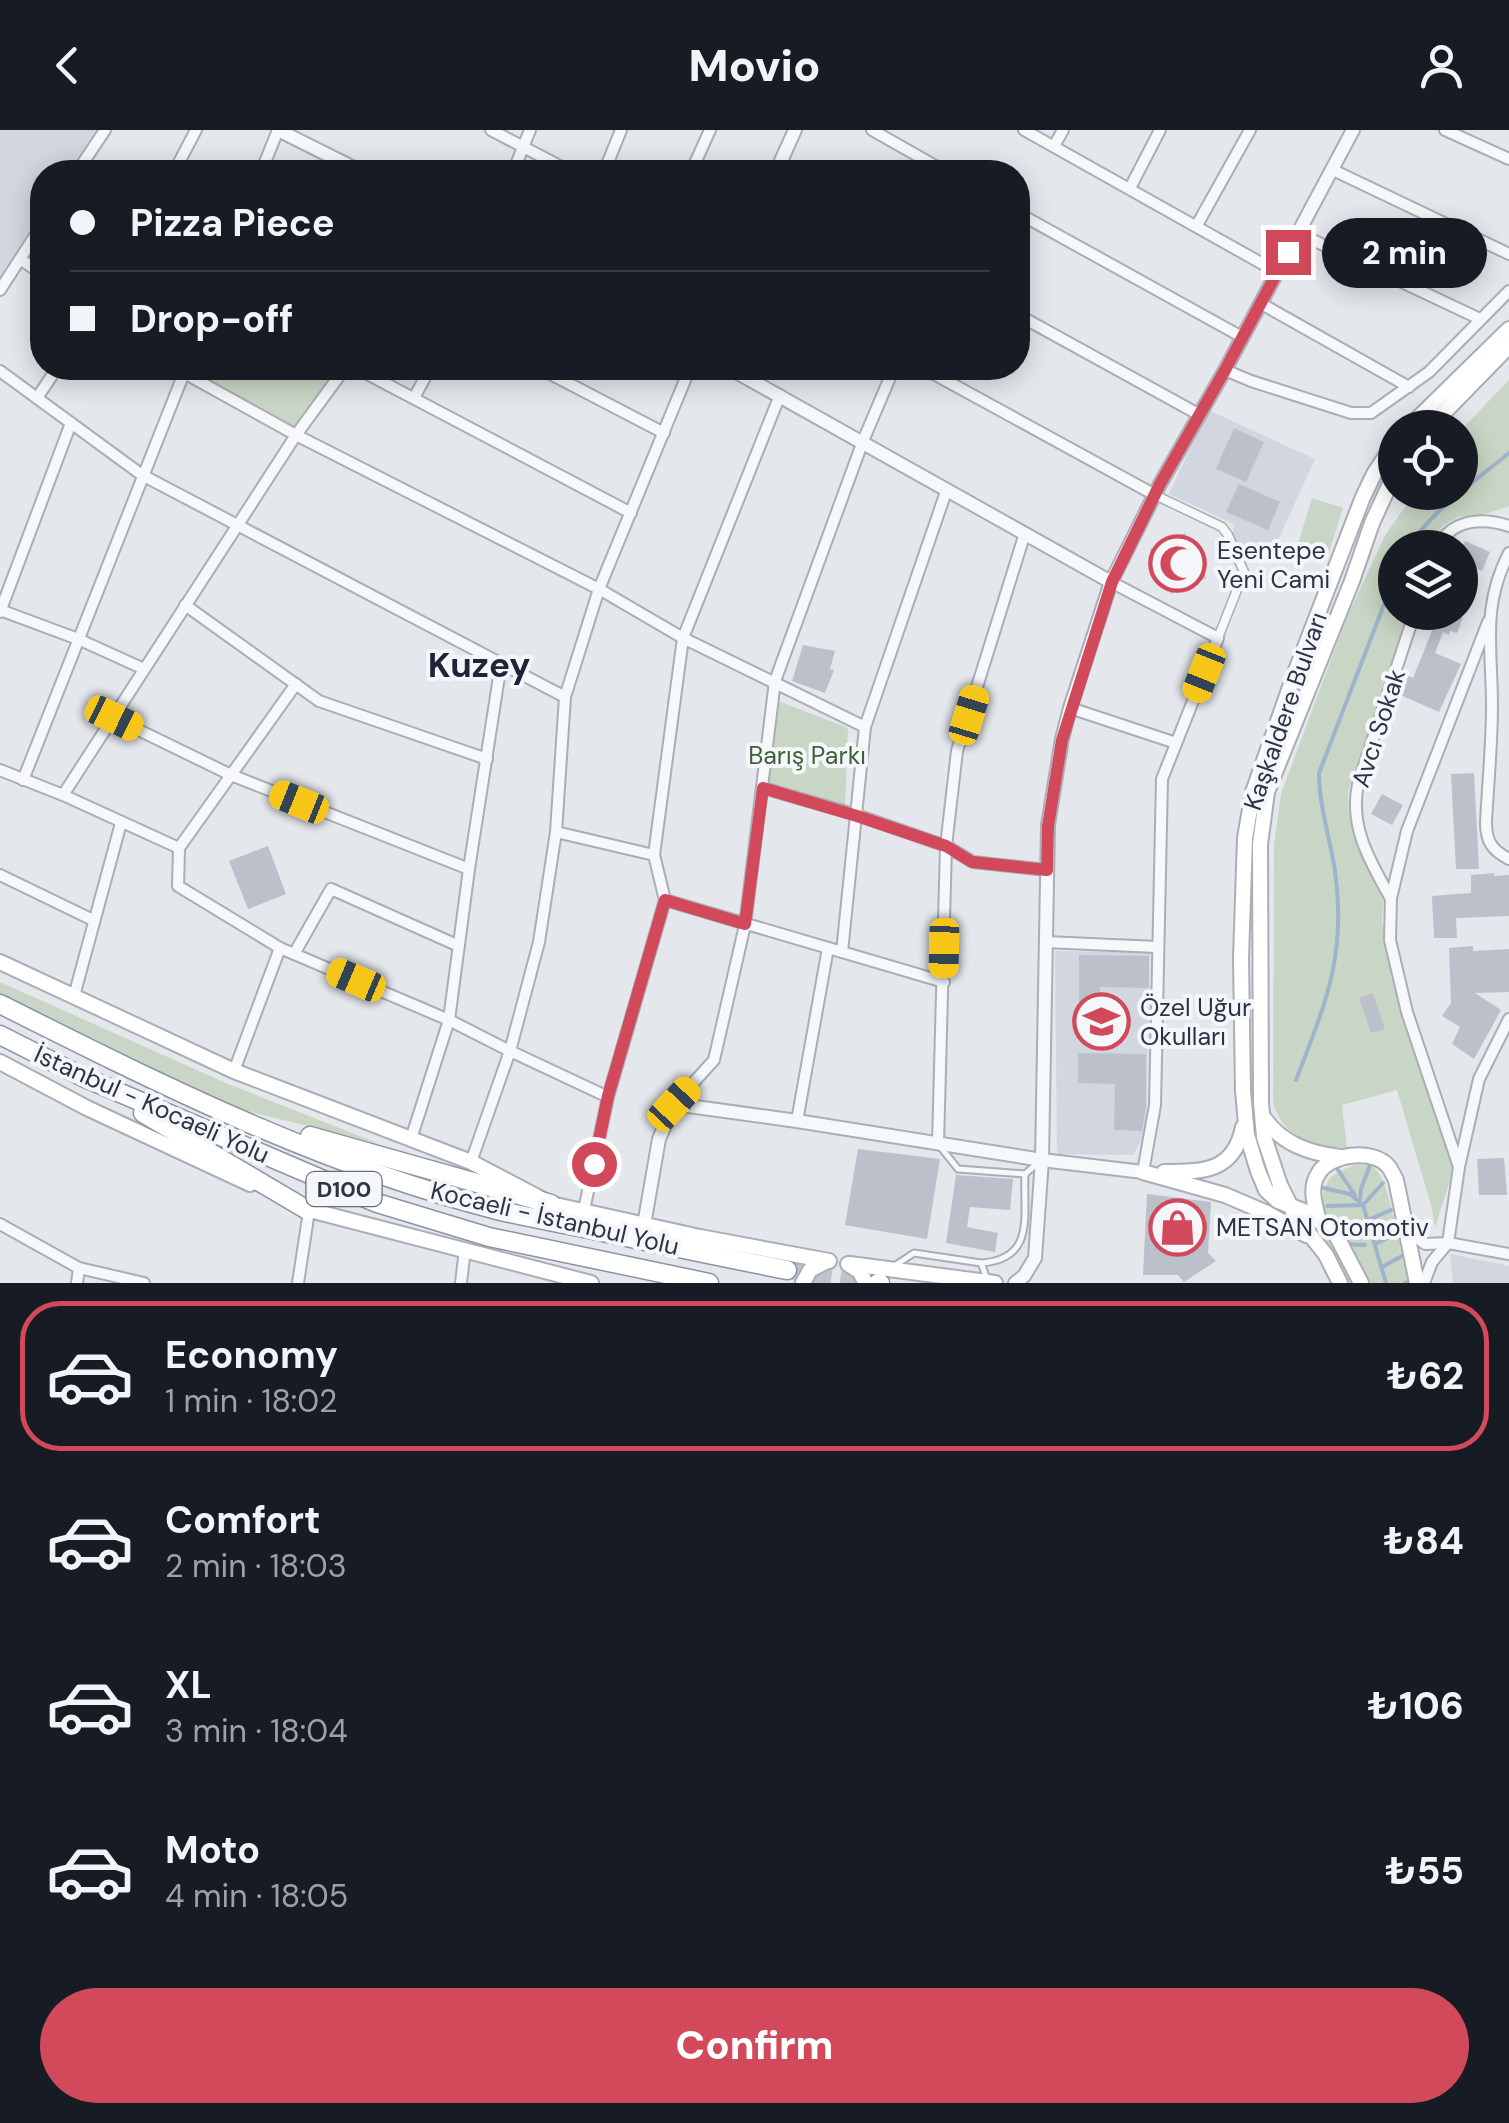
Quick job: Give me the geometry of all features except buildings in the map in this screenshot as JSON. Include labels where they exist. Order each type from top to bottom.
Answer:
[{"type":"highway","name":"Kocaeli - İstanbul Yolu","points":[[0,1004],[228,1113],[386,1176],[497,1210],[787,1270]]},
{"type":"highway","name":"İstanbul - Kocaeli Yolu","points":[[0,1035],[82,1077],[378,1203],[489,1237],[709,1283]]},
{"type":"highway","points":[[82,1077],[309,1211]]},
{"type":"highway","points":[[228,1113],[551,1204]]},
{"type":"main road","points":[[1426,410],[1509,329]]},
{"type":"main road","points":[[1447,410],[1509,346]]},
{"type":"main road","name":"Kaşkaldere Bulvarı","points":[[1361,1283],[1334,1231],[1309,1213],[1278,1201],[1266,1190],[1247,1135],[1242,958],[1245,838],[1253,792],[1302,655],[1378,468]]},
{"type":"main road","name":"Kaşkaldere Bulvarı","points":[[1340,1283],[1280,1185],[1264,1137],[1260,844],[1267,792],[1378,510]]},
{"type":"main road","points":[[0,962],[234,1071],[471,1162],[551,1204],[850,1264],[883,1278],[992,1282]]},
{"type":"main road","points":[[0,1062],[87,1108],[309,1211],[591,1283]]},
{"type":"main road","points":[[1262,1115],[1280,1136],[1294,1145],[1340,1158],[1377,1158],[1389,1166],[1396,1180],[1421,1283]]},
{"type":"main road","name":"Kaşkaldere Bulvarı","points":[[1143,1172],[1190,1172],[1227,1160],[1240,1146],[1246,1116]]},
{"type":"main road","points":[[1319,1221],[1314,1194],[1318,1173],[1340,1158]]},
{"type":"main road","name":"Kaşkaldere Bulvarı","points":[[1143,1172],[1225,1195],[1311,1238]]},
{"type":"main road","points":[[803,1283],[810,1270],[829,1261]]},
{"type":"main road","points":[[850,1264],[859,1270],[866,1283]]},
{"type":"street","points":[[85,160],[105,130]]},
{"type":"street","points":[[180,160],[196,130]]},
{"type":"street","points":[[265,160],[278,130],[338,160]]},
{"type":"street","points":[[491,130],[550,160]]},
{"type":"street","points":[[518,160],[530,130]]},
{"type":"street","points":[[609,160],[621,130]]},
{"type":"street","points":[[696,160],[710,130]]},
{"type":"street","points":[[781,160],[795,130]]},
{"type":"street","points":[[872,130],[925,160]]},
{"type":"street","points":[[1024,130],[1277,272]]},
{"type":"street","points":[[1054,146],[1063,130]]},
{"type":"street","points":[[1130,188],[1160,130]]},
{"type":"street","points":[[1197,226],[1250,130]]},
{"type":"street","points":[[1015,1283],[1035,1258],[1042,1160],[1048,826],[1070,708],[1112,582],[1155,494],[1353,130]]},
{"type":"street","points":[[1445,130],[1509,160]]},
{"type":"street","points":[[1333,170],[1509,254]]},
{"type":"street","points":[[1030,220],[1242,337]]},
{"type":"street","points":[[1298,233],[1480,319]]},
{"type":"street","points":[[0,290],[30,244]]},
{"type":"street","points":[[20,259],[30,266]]},
{"type":"street","points":[[1225,370],[1282,392],[1364,414],[1379,408],[1429,372],[1509,291]]},
{"type":"street","points":[[1260,303],[1409,387]]},
{"type":"street","points":[[1030,322],[1198,414]]},
{"type":"street","points":[[0,371],[142,475],[565,697]]},
{"type":"street","points":[[37,398],[48,380]]},
{"type":"street","points":[[23,780],[178,380]]},
{"type":"street","points":[[200,380],[296,435],[598,590],[683,638],[865,727]]},
{"type":"street","points":[[63,795],[296,435],[336,380]]},
{"type":"street","points":[[379,380],[631,512]]},
{"type":"street","points":[[414,398],[424,380]]},
{"type":"street","points":[[561,380],[664,433]]},
{"type":"street","points":[[471,1162],[510,1051],[539,942],[556,832],[565,697],[598,590],[685,380]]},
{"type":"street","points":[[752,380],[1218,638]]},
{"type":"street","points":[[644,1225],[659,1139],[674,1104],[714,1060],[745,924],[775,681],[889,380]]},
{"type":"street","points":[[674,1104],[1143,1172],[1155,1106],[1162,779],[1244,572],[1222,527],[945,380]]},
{"type":"street","points":[[584,1210],[608,1096],[665,900],[654,855],[683,638],[780,395]]},
{"type":"street","points":[[72,424],[0,611],[78,639],[144,669]]},
{"type":"street","points":[[842,952],[865,727],[947,489]]},
{"type":"street","points":[[1452,530],[1469,522],[1509,526]]},
{"type":"street","points":[[938,1143],[946,846],[958,751],[1025,533]]},
{"type":"street","points":[[1509,553],[1488,622],[1492,708],[1486,832],[1492,848],[1509,859]]},
{"type":"street","points":[[185,605],[319,700],[487,759]]},
{"type":"street","name":"Avcı Sokak","points":[[1460,1167],[1407,1012],[1390,940],[1391,898],[1401,848],[1417,802],[1488,622]]},
{"type":"street","name":"Avcı Sokak","points":[[1391,898],[1371,863],[1354,806],[1409,630]]},
{"type":"street","points":[[410,1139],[449,1020],[501,664]]},
{"type":"street","points":[[296,684],[179,848],[178,886],[280,948],[449,1020],[608,1096]]},
{"type":"street","points":[[1070,708],[1176,743]]},
{"type":"street","points":[[114,718],[231,775],[469,870]]},
{"type":"street","points":[[0,770],[179,848]]},
{"type":"street","points":[[763,788],[946,846],[972,862],[1047,870]]},
{"type":"street","points":[[74,996],[120,822]]},
{"type":"street","points":[[556,832],[654,855]]},
{"type":"street","points":[[0,875],[92,920]]},
{"type":"street","points":[[294,954],[330,889],[458,946]]},
{"type":"street","points":[[665,900],[944,982]]},
{"type":"street","points":[[1046,942],[1158,948]]},
{"type":"street","points":[[234,1071],[280,948]]},
{"type":"street","points":[[797,1121],[828,948]]},
{"type":"street","points":[[1421,1283],[1448,1244],[1479,1078],[1509,1019]]},
{"type":"street","points":[[298,1283],[309,1211]]},
{"type":"street","points":[[1404,1215],[1425,1244],[1509,1254]]},
{"type":"street","points":[[0,1224],[79,1268],[144,1283]]},
{"type":"street","points":[[461,1283],[465,1249]]},
{"type":"street","points":[[78,1283],[79,1268]]},
{"type":"lane","points":[[938,1143],[958,1168],[1025,1174],[1042,1160]]},
{"type":"lane","points":[[883,1278],[914,1254],[981,1263],[1010,1257],[1021,1242],[1025,1174]]},
{"type":"lane","points":[[981,1263],[992,1282]]},
{"type":"shaded area","points":[[0,130],[101,130],[80,160],[30,160],[30,234],[0,279]]},
{"type":"shaded area","points":[[1208,410],[1315,459],[1273,551],[1267,549],[1265,555],[1236,542],[1234,524],[1169,494]]},
{"type":"shaded area","name":"Özel Uğur Okulları","points":[[1055,951],[1150,952],[1146,1131],[1133,1155],[1057,1154]]},
{"type":"shaded area","points":[[1450,1254],[1509,1266],[1509,1283],[1453,1283]]},
{"type":"green space","points":[[208,380],[328,380],[295,428]]},
{"type":"green space","points":[[1509,380],[1509,506],[1482,515],[1458,517],[1439,530],[1389,530],[1403,510],[1478,510],[1478,412]]},
{"type":"green space","points":[[1312,498],[1343,508],[1327,559],[1296,550]]},
{"type":"green space","points":[[1378,551],[1378,630],[1403,630],[1348,791],[1349,814],[1357,842],[1384,895],[1382,920],[1398,1001],[1454,1168],[1435,1227],[1397,1090],[1342,1105],[1347,1148],[1321,1146],[1299,1138],[1287,1128],[1273,1102],[1274,844],[1281,794],[1346,619]]},
{"type":"green space","name":"Barış Parkı","points":[[773,699],[848,728],[845,808],[764,782]]},
{"type":"green space","points":[[0,982],[228,1084],[380,1144],[227,1106],[0,999]]},
{"type":"green space","points":[[1356,1165],[1374,1168],[1383,1181],[1408,1283],[1340,1283],[1296,1217],[1319,1220],[1330,1178]]},
{"type":"waterway","points":[[1422,530],[1509,453]]},
{"type":"waterway","points":[[1296,1080],[1331,979],[1338,929],[1335,871],[1319,773],[1378,620]]},
{"type":"waterway","points":[[1360,1199],[1370,1165]]},
{"type":"waterway","points":[[1338,1170],[1355,1195]]},
{"type":"waterway","points":[[1327,1206],[1363,1205],[1383,1183]]},
{"type":"waterway","points":[[1324,1188],[1350,1194],[1363,1205],[1386,1283]]},
{"type":"waterway","points":[[1368,1220],[1391,1210]]},
{"type":"waterway","points":[[1333,1223],[1358,1221]]},
{"type":"waterway","points":[[1375,1244],[1396,1234]]},
{"type":"waterway","points":[[1344,1244],[1365,1245]]},
{"type":"waterway","points":[[1382,1267],[1402,1256]]},
{"type":"tunnel","points":[[787,1270],[878,1283]]},
{"type":"place","name":"Esentepe Yeni Cami","points":[[1178,564]]},
{"type":"place","name":"Özel Uğur Okulları","points":[[1101,1021]]},
{"type":"place","name":"METSAN Otomotiv","points":[[1177,1227]]},
{"type":"district","name":"Kuzey","points":[[479,665]]},
{"type":"route","points":[[594,1164],[608,1096],[665,900],[745,924],[763,788],[946,846],[972,862],[1047,870],[1048,826],[1062,740],[1112,582],[1160,484],[1288,252]]}]
